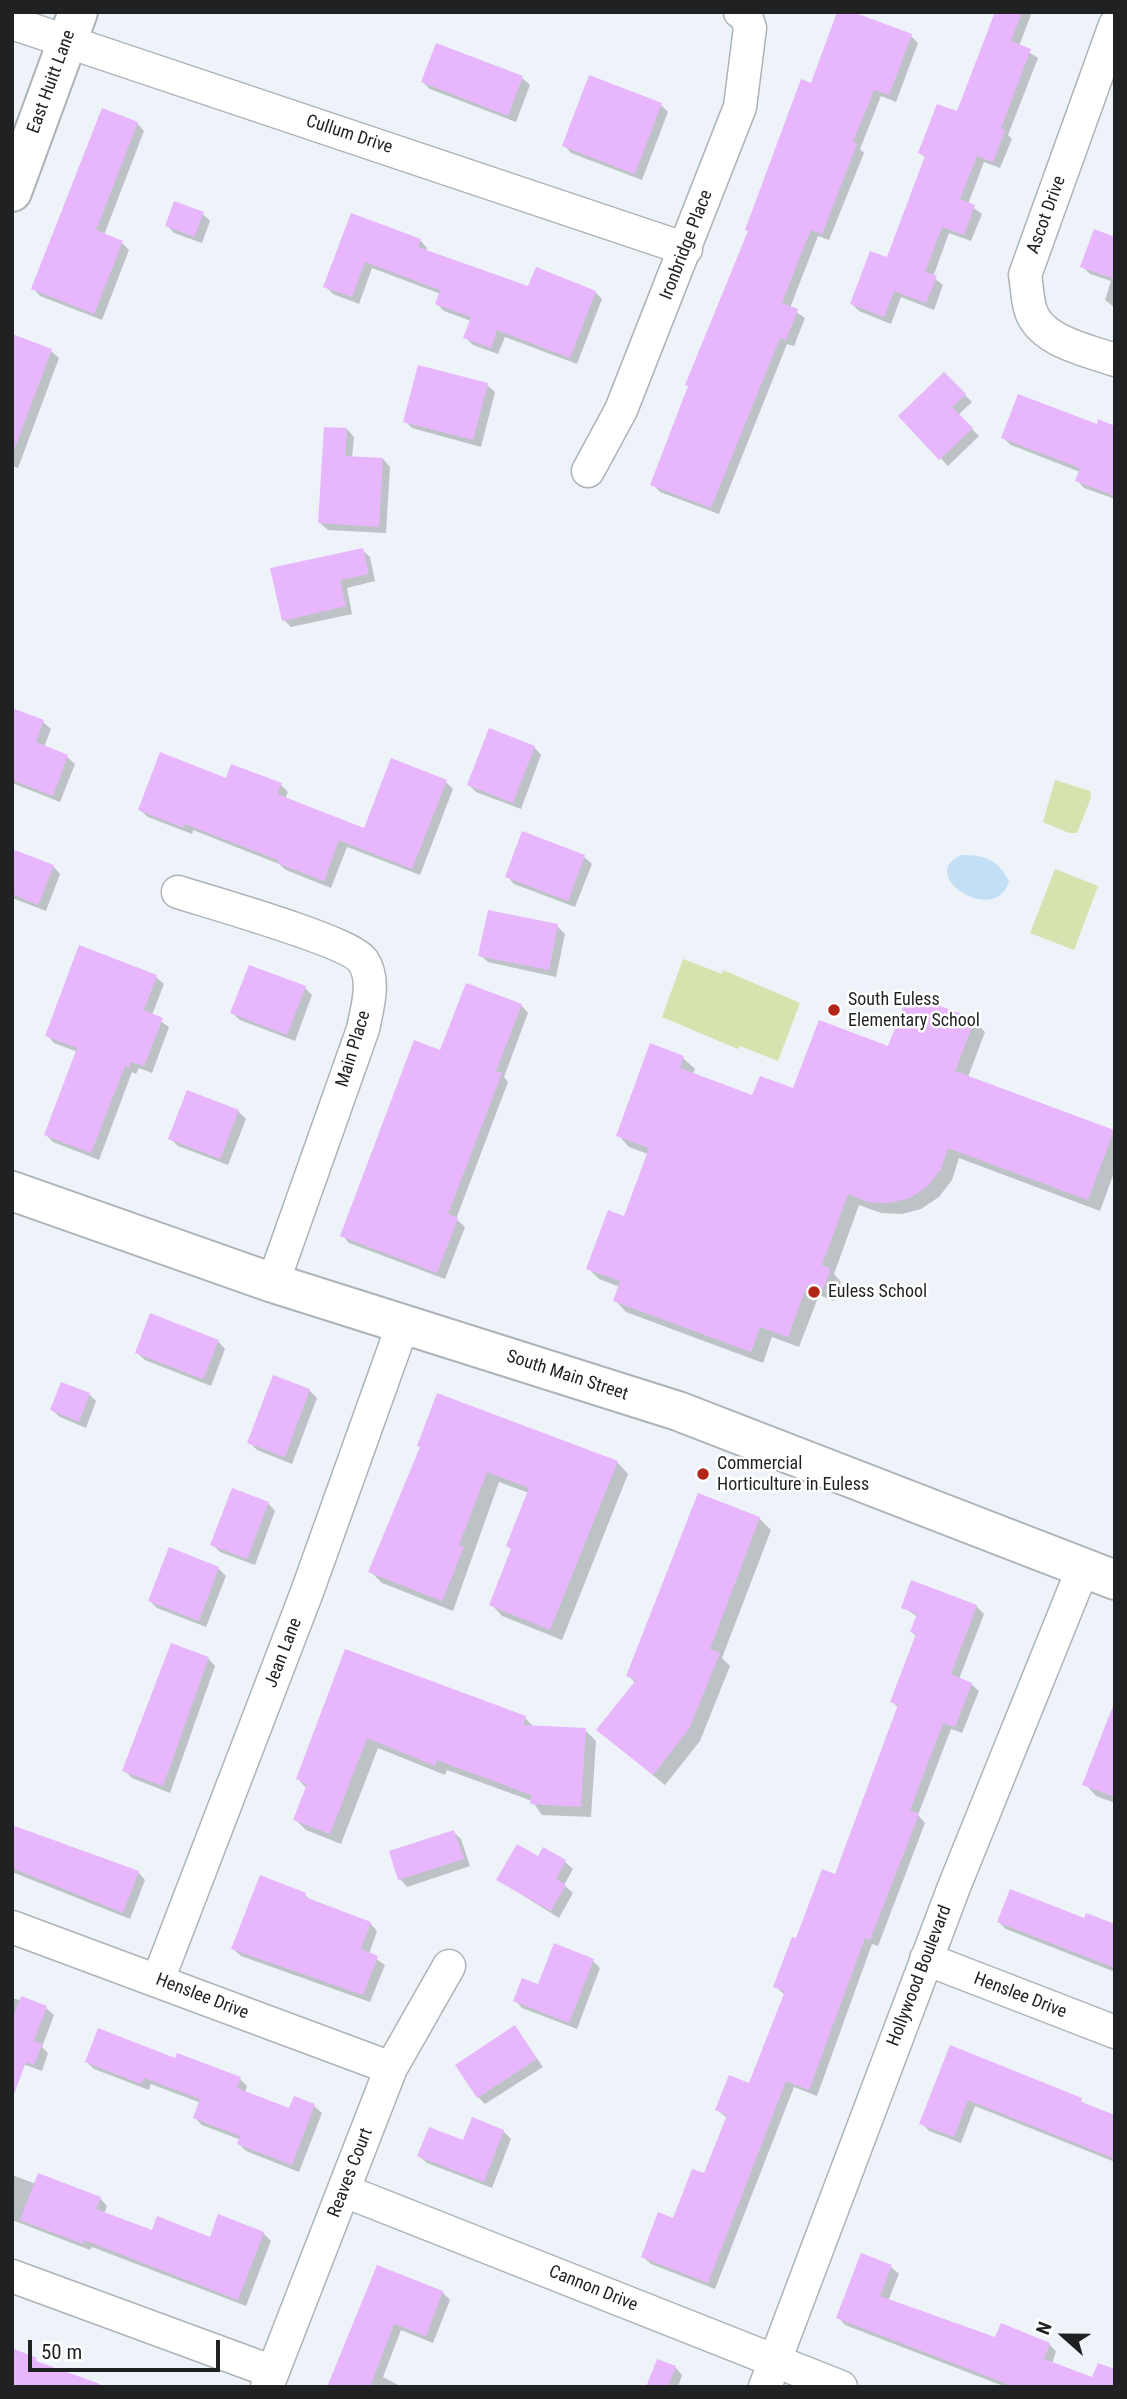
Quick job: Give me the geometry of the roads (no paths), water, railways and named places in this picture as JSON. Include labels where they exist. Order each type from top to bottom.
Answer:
[{"type":"street","name":"Ironbridge Place","points":[[588,471],[621,410],[740,107],[750,29],[746,16],[740,12]]},
{"type":"street","name":"Cullum Drive","points":[[12,23],[72,27],[686,248]]},
{"type":"street","name":"Ascot Drive","points":[[1115,26],[1025,275],[1030,310],[1042,329],[1064,342],[1115,360]]},
{"type":"street","name":"East Huitt Lane","points":[[12,192],[72,27]]},
{"type":"street","name":"Main Place","points":[[178,892],[312,934],[361,958],[368,970],[369,990],[363,1029],[273,1283]]},
{"type":"street","name":"South Main Street","points":[[12,1191],[273,1283],[678,1411],[1099,1574]]},
{"type":"street","name":"Jean Lane","points":[[158,1980],[307,1592],[404,1324]]},
{"type":"street","name":"Hollywood Boulevard","points":[[770,2374],[926,1959],[1099,1574]]},
{"type":"street","name":"Henslee Drive","points":[[12,1927],[391,2068]]},
{"type":"street","name":"Henslee Drive","points":[[926,1959],[1115,2032]]},
{"type":"street","name":"Reaves Court","points":[[270,2379],[391,2068],[449,1966]]},
{"type":"street","name":"Cannon Drive","points":[[345,2191],[770,2374],[841,2387]]},
{"type":"street","points":[[12,2276],[270,2379]]},
{"type":"water","points":[[962,855],[990,860],[1000,868],[1009,881],[1001,894],[989,899],[976,898],[963,893],[952,884],[947,874],[950,864]]},
{"type":"place","name":"South Euless Elementary School","points":[[834,1010]]},
{"type":"place","name":"Euless School","points":[[814,1292]]},
{"type":"place","name":"Commercial Horticulture in Euless","points":[[703,1474]]}]
